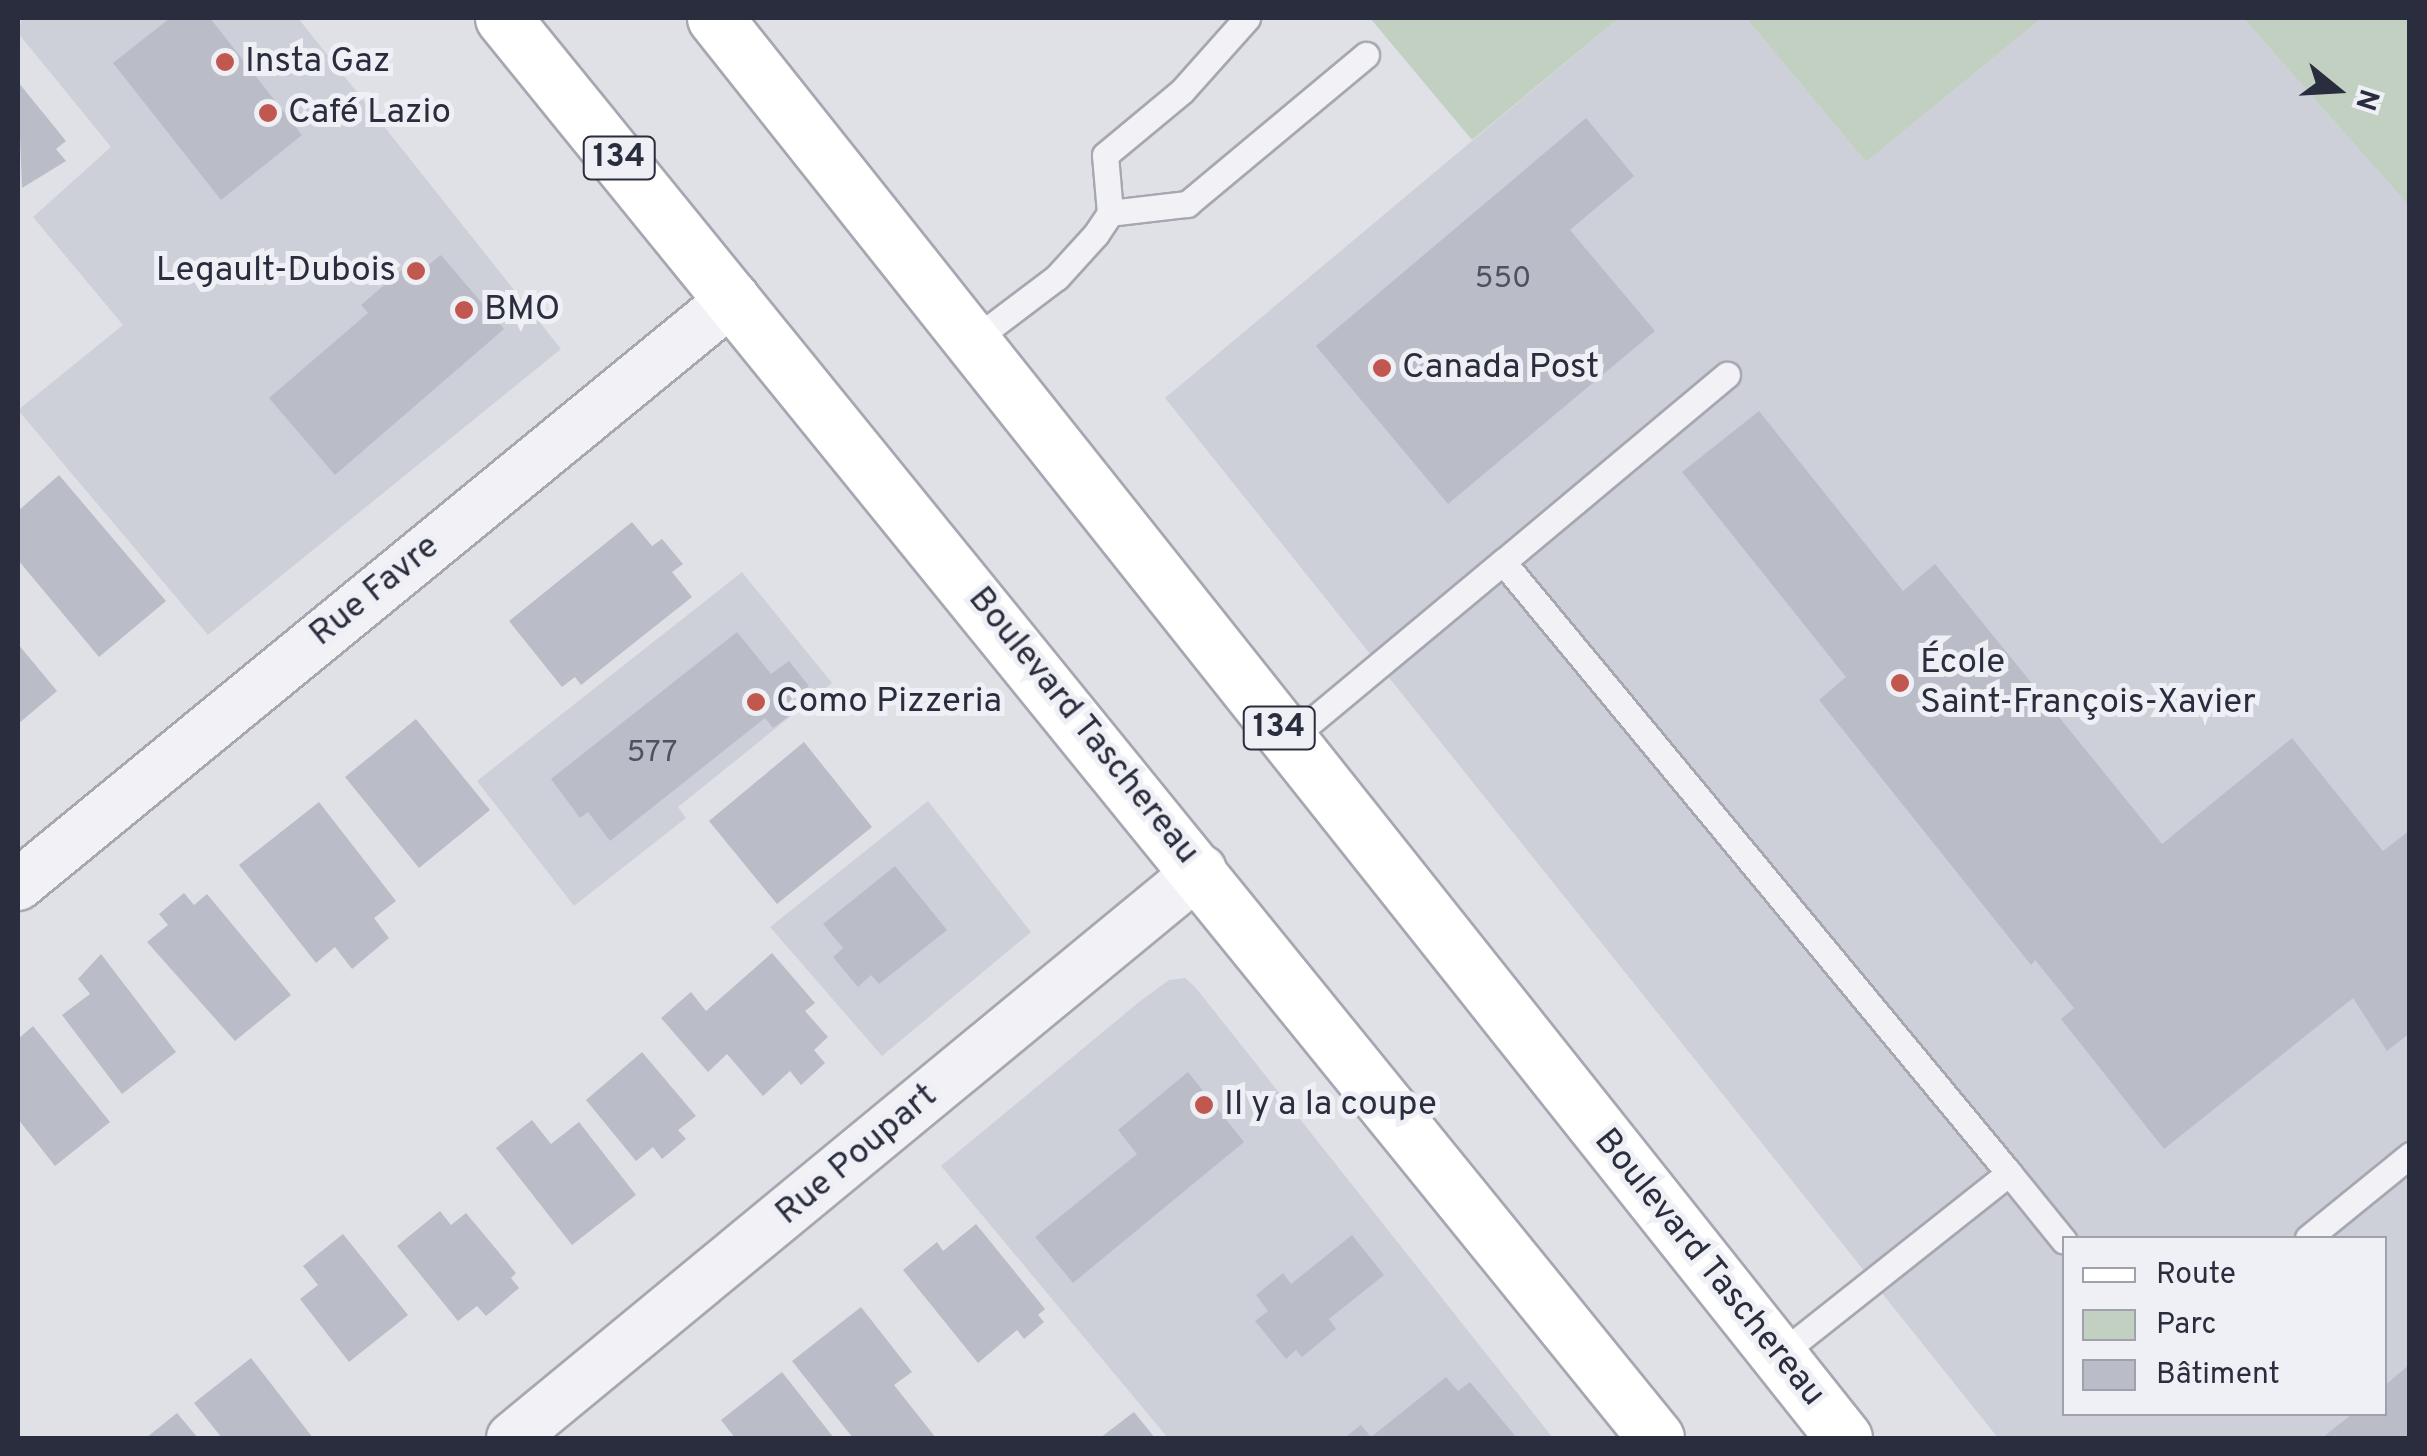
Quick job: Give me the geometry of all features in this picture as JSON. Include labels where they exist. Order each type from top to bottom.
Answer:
[{"type":"main road","name":"Boulevard Taschereau","points":[[503,18],[1201,870],[1656,1438]]},
{"type":"main road","name":"Boulevard Taschereau","points":[[715,18],[1844,1438]]},
{"type":"street","name":"Rue Favre","points":[[18,885],[734,298]]},
{"type":"street","name":"Rue Poupart","points":[[512,1438],[1201,870]]},
{"type":"lane","points":[[970,342],[1057,277],[1110,213],[1106,156],[1182,91],[1248,18]]},
{"type":"lane","points":[[1110,213],[1187,204],[1366,55]]},
{"type":"lane","points":[[1289,740],[1727,376]]},
{"type":"lane","points":[[1502,562],[2062,1239]]},
{"type":"lane","points":[[2310,1236],[2410,1155]]},
{"type":"lane","points":[[1778,1356],[2010,1173]]},
{"type":"shaded area","points":[[22,18],[298,18],[561,349],[208,635],[18,410],[123,325],[33,217],[111,147],[18,33]]},
{"type":"shaded area","name":"École Saint-François-Xavier","points":[[1619,18],[1746,18],[1866,162],[2042,18],[2243,18],[2409,206],[2409,1438],[1998,1438],[1165,398]]},
{"type":"shaded area","points":[[742,572],[832,683],[678,807],[686,818],[574,906],[477,781]]},
{"type":"shaded area","points":[[928,801],[1031,932],[882,1056],[770,927]]},
{"type":"shaded area","points":[[1185,978],[1553,1438],[1168,1438],[941,1166],[1139,1002],[1169,980]]},
{"type":"green space","points":[[1370,18],[1619,18],[1472,140]]},
{"type":"green space","points":[[1746,18],[2042,18],[1866,162]]},
{"type":"green space","points":[[2243,18],[2409,18],[2409,206]]},
{"type":"building","points":[[170,18],[210,18],[302,135],[221,200],[113,63]]},
{"type":"building","points":[[18,82],[66,141],[56,149],[66,161],[22,188]]},
{"type":"building","points":[[1586,118],[1634,176],[1570,230],[1655,331],[1448,504],[1316,346]]},
{"type":"building","points":[[441,255],[504,329],[335,475],[269,398],[368,313],[361,305],[418,256],[427,266]]},
{"type":"building","points":[[1759,411],[1903,591],[1935,564],[2162,844],[2292,738],[2383,851],[2410,830],[2410,1033],[2387,1051],[2353,998],[2164,1149],[2061,1019],[2074,1008],[2035,960],[2031,965],[1819,700],[1846,677],[1682,472]]},
{"type":"building","points":[[59,475],[166,601],[99,657],[18,560],[18,511]]},
{"type":"building","points":[[632,522],[652,546],[662,539],[683,564],[672,572],[692,597],[581,685],[575,677],[562,687],[509,621]]},
{"type":"building","points":[[737,632],[771,674],[789,661],[809,686],[782,707],[789,716],[773,728],[765,718],[610,841],[588,812],[580,818],[551,779]]},
{"type":"building","points":[[18,644],[57,691],[18,724]]},
{"type":"building","points":[[416,719],[490,810],[419,868],[345,777]]},
{"type":"building","points":[[804,742],[872,827],[777,904],[709,821]]},
{"type":"building","points":[[319,802],[396,901],[374,918],[389,938],[352,969],[335,947],[316,963],[239,865]]},
{"type":"building","points":[[895,866],[947,930],[879,984],[871,975],[858,987],[833,957],[843,948],[823,924]]},
{"type":"building","points":[[184,893],[194,905],[207,894],[291,995],[235,1041],[147,942],[168,925],[159,914]]},
{"type":"building","points":[[772,953],[815,1003],[805,1011],[828,1037],[814,1050],[825,1063],[801,1085],[790,1071],[763,1096],[727,1054],[708,1072],[661,1018],[691,992],[706,1011]]},
{"type":"building","points":[[101,954],[176,1052],[122,1094],[62,1015],[90,994],[78,979]]},
{"type":"building","points":[[33,1026],[110,1122],[55,1166],[18,1119],[18,1039]]},
{"type":"building","points":[[642,1052],[696,1116],[678,1130],[686,1139],[662,1159],[653,1147],[636,1161],[586,1100]]},
{"type":"building","points":[[1188,1072],[1244,1142],[1073,1283],[1035,1237],[1137,1154],[1118,1130]]},
{"type":"building","points":[[532,1120],[551,1144],[579,1122],[636,1195],[572,1245],[496,1148]]},
{"type":"building","points":[[440,1211],[451,1225],[466,1213],[516,1273],[511,1278],[519,1288],[486,1316],[477,1306],[458,1321],[397,1246]]},
{"type":"building","points":[[976,1224],[1045,1309],[1038,1315],[1044,1322],[1024,1339],[1017,1330],[978,1363],[903,1270],[937,1242],[943,1251]]},
{"type":"building","points":[[343,1234],[408,1315],[349,1362],[300,1299],[318,1285],[303,1266]]},
{"type":"building","points":[[1352,1235],[1384,1275],[1329,1319],[1336,1329],[1302,1357],[1296,1350],[1286,1359],[1255,1321],[1268,1311],[1256,1295],[1283,1273],[1291,1284]]},
{"type":"building","points":[[861,1307],[912,1372],[894,1385],[936,1438],[853,1438],[792,1361]]},
{"type":"building","points":[[251,1358],[313,1438],[222,1438],[194,1403]]},
{"type":"building","points":[[2410,1364],[2410,1438],[2322,1438],[2350,1416],[2387,1416],[2387,1383]]},
{"type":"building","points":[[782,1372],[834,1438],[735,1438],[721,1420]]},
{"type":"building","points":[[1446,1377],[1458,1391],[1470,1382],[1517,1438],[1344,1438],[1361,1425],[1371,1437]]},
{"type":"building","points":[[1134,1412],[1155,1438],[1100,1438]]},
{"type":"building","points":[[177,1413],[198,1438],[146,1438]]},
{"type":"place","name":"Insta Gaz","points":[[225,62]]},
{"type":"place","name":"Café Lazio","points":[[268,113]]},
{"type":"place","name":"Legault-Dubois","points":[[416,271]]},
{"type":"place","name":"BMO","points":[[464,310]]},
{"type":"place","name":"Canada Post","points":[[1382,368]]},
{"type":"place","name":"École Saint-François-Xavier","points":[[1900,683]]},
{"type":"place","name":"Como Pizzeria","points":[[756,702]]},
{"type":"place","name":"Il y a la coupe","points":[[1204,1105]]}]
